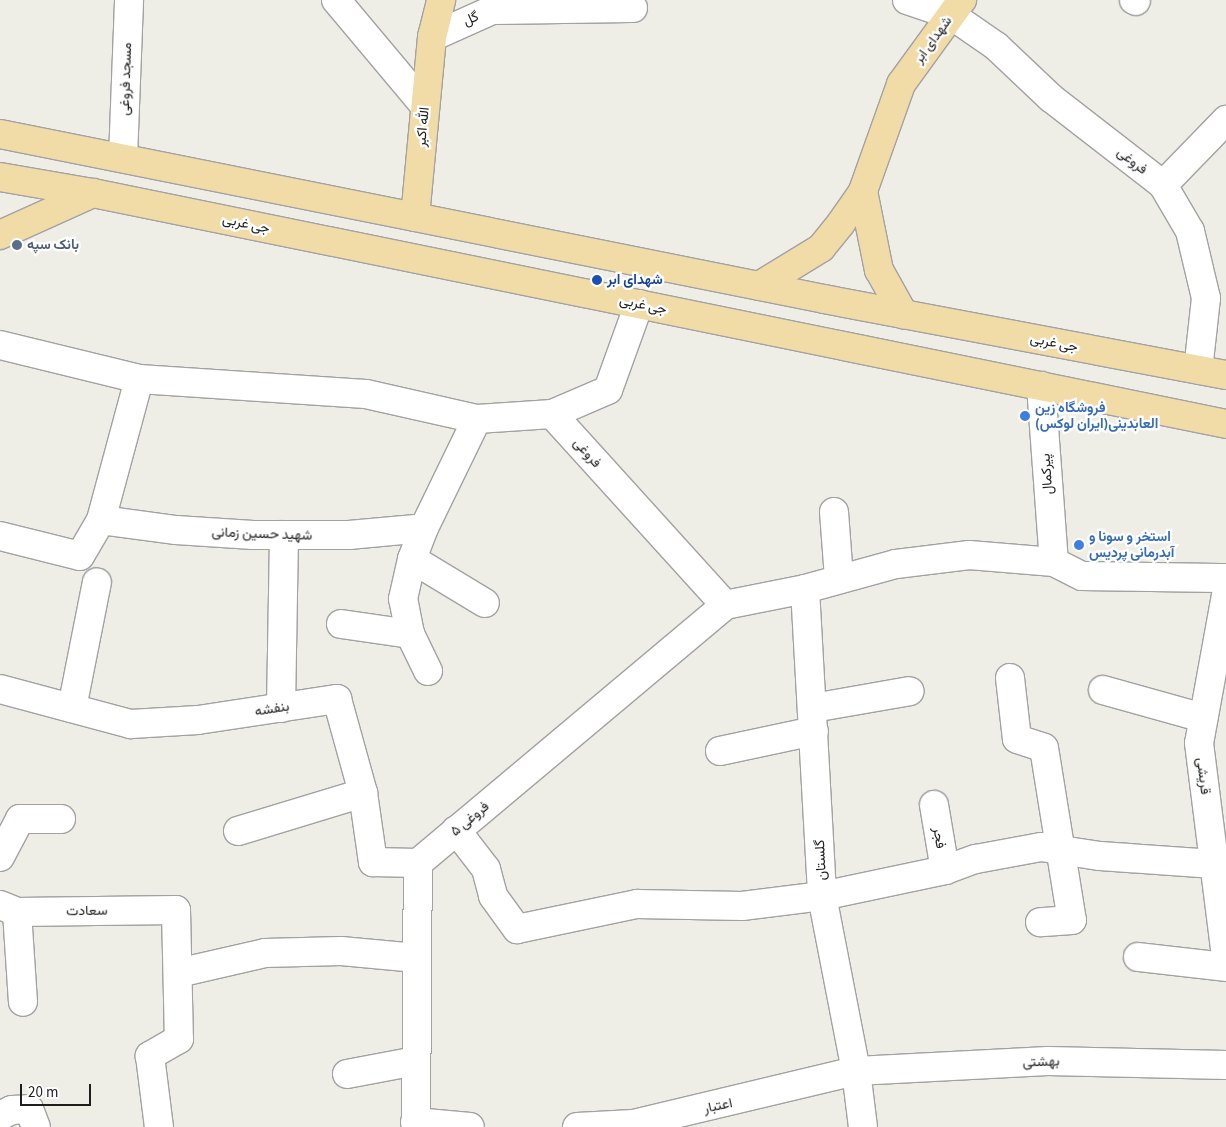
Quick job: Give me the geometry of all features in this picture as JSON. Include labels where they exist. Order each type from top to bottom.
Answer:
[{"type":"main road","name":"الله اکبر","points":[[426,0],[432,37]]},
{"type":"main road","name":"الله اکبر","points":[[415,217],[432,37],[442,0]]},
{"type":"main road","name":"شهدای ابر","points":[[863,191],[901,84],[957,8]]},
{"type":"main road","name":"جی غربی","points":[[0,134],[904,315],[1226,375]]},
{"type":"main road","name":"جی غربی","points":[[0,177],[93,193],[1226,424]]},
{"type":"main road","points":[[759,286],[821,248],[863,191]]},
{"type":"main road","points":[[863,191],[879,270],[904,315]]},
{"type":"main road","points":[[0,235],[93,193]]},
{"type":"street","name":"مسجد فروغی","points":[[124,158],[128,0]]},
{"type":"street","points":[[336,0],[425,106]]},
{"type":"street","name":"فروغی","points":[[907,0],[957,8],[1051,98],[1163,185],[1190,231],[1206,298],[1198,370]]},
{"type":"street","name":"گل","points":[[432,37],[492,10],[633,8]]},
{"type":"street","points":[[1163,185],[1226,120]]},
{"type":"street","points":[[0,345],[139,379],[366,394],[477,419],[552,414],[608,390],[639,304]]},
{"type":"street","points":[[0,536],[80,556],[101,520],[139,379]]},
{"type":"street","name":"پیرکمال","points":[[1041,386],[1054,562]]},
{"type":"street","name":"فروغی","points":[[552,414],[725,605]]},
{"type":"street","points":[[428,671],[410,634],[403,599],[412,559],[424,528],[477,419]]},
{"type":"street","points":[[834,512],[839,579]]},
{"type":"street","name":"شهید حسین زمانی","points":[[101,520],[176,530],[284,535],[349,535],[424,528]]},
{"type":"street","points":[[281,708],[284,535]]},
{"type":"street","points":[[725,605],[805,589],[896,564],[969,556],[1054,562],[1082,576],[1226,578]]},
{"type":"street","points":[[412,559],[485,603]]},
{"type":"street","points":[[72,708],[97,582]]},
{"type":"street","name":"گلستان","points":[[805,589],[814,719],[822,896],[856,1071],[863,1127]]},
{"type":"street","name":"قریشی","points":[[1226,595],[1223,630],[1199,743],[1217,811],[1214,864],[1223,913],[1226,958]]},
{"type":"street","name":"فروغی ۵","points":[[418,862],[725,605]]},
{"type":"street","points":[[341,624],[410,634]]},
{"type":"street","points":[[1010,678],[1017,739],[1044,748],[1072,920],[1040,922]]},
{"type":"street","name":"بنفشه","points":[[0,689],[131,724],[198,720],[337,699],[363,793],[373,862],[418,862]]},
{"type":"street","points":[[1103,690],[1204,718]]},
{"type":"street","points":[[720,751],[814,719],[910,691]]},
{"type":"street","points":[[238,831],[363,793]]},
{"type":"street","name":"فجر","points":[[934,805],[945,870]]},
{"type":"street","points":[[0,856],[20,819],[60,819]]},
{"type":"street","points":[[456,830],[486,869],[493,896],[517,929],[638,904],[742,906],[822,896],[945,870],[976,859],[1032,849],[1214,864]]},
{"type":"street","points":[[418,862],[416,1124],[470,1127]]},
{"type":"street","points":[[8,908],[23,1002]]},
{"type":"street","name":"سعادت","points":[[8,908],[176,910],[178,973]]},
{"type":"street","points":[[159,1127],[150,1056],[179,1039],[178,973],[265,953],[341,951],[417,958]]},
{"type":"street","points":[[1138,957],[1226,967]]},
{"type":"street","points":[[347,1074],[416,1061]]},
{"type":"street","name":"بهشتی","points":[[856,1071],[1048,1061],[1226,1065]]},
{"type":"street","name":"اعتبار","points":[[577,1127],[633,1124],[856,1071]]},
{"type":"street","points":[[0,1116],[12,1110],[29,1108],[36,1127]]},
{"type":"place","name":"بانک سپه","points":[[17,245]]},
{"type":"place","name":"شهدای ابر","points":[[597,280]]},
{"type":"place","name":"فروشگاه زین العابدینی(ایران لوکس)","points":[[1025,416]]},
{"type":"place","name":"استخر و سونا و آبدرمانی پردیس","points":[[1079,545]]}]
